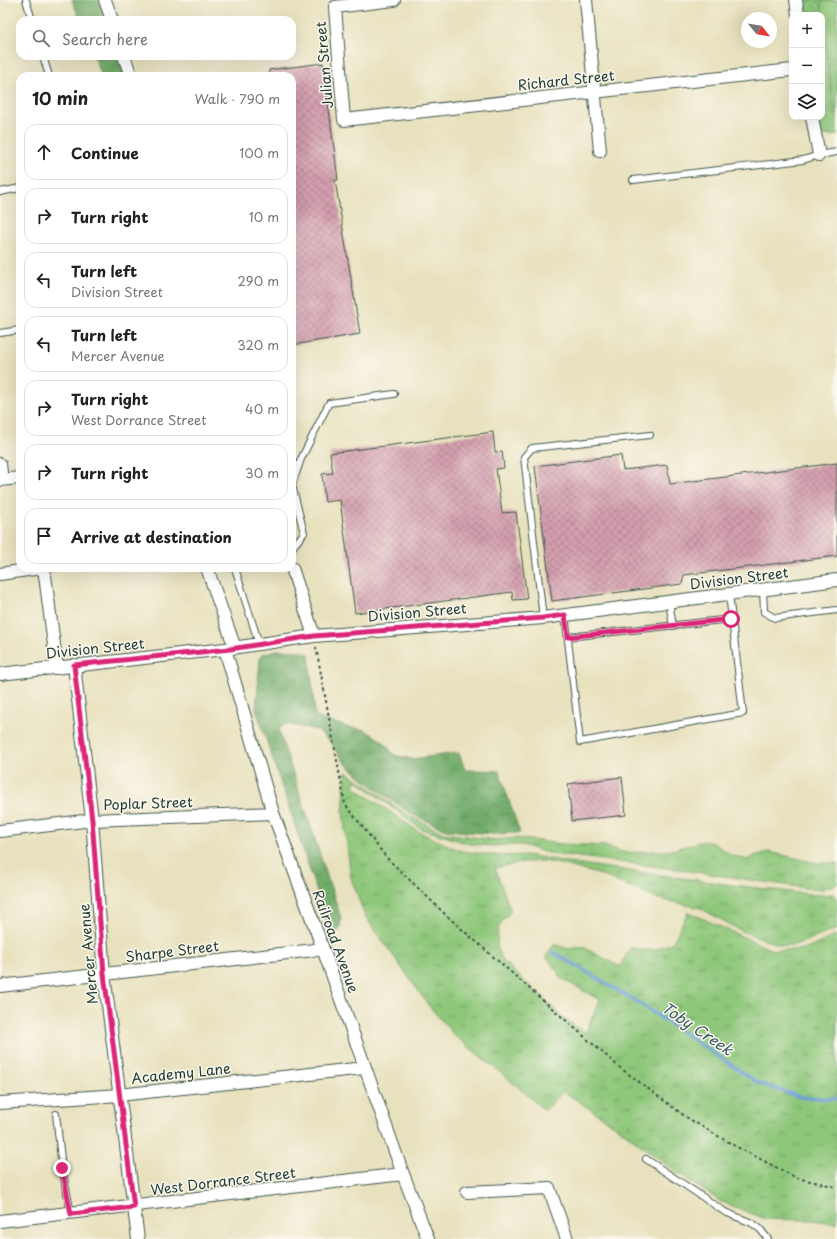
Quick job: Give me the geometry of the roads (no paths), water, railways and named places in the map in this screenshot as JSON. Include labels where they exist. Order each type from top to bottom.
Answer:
[{"type":"street","points":[[105,0],[111,16]]},
{"type":"street","name":"Julian Street","points":[[344,120],[335,7],[394,0]]},
{"type":"street","points":[[586,0],[600,151]]},
{"type":"street","points":[[796,0],[798,12]]},
{"type":"street","points":[[125,60],[130,72]]},
{"type":"street","name":"Richard Street","points":[[344,120],[789,70]]},
{"type":"street","points":[[812,120],[818,155]]},
{"type":"street","points":[[0,464],[1,480],[16,478]]},
{"type":"street","points":[[0,574],[16,572]]},
{"type":"street","points":[[44,572],[57,668]]},
{"type":"street","name":"Railroad Avenue","points":[[208,572],[273,813],[323,949],[364,1068],[428,1239]]},
{"type":"street","points":[[293,572],[314,636]]},
{"type":"street","name":"Division Street","points":[[0,674],[230,649],[314,636],[543,618],[837,580]]},
{"type":"street","name":"Mercer Avenue","points":[[74,665],[92,820],[104,974],[138,1239]]},
{"type":"street","name":"Poplar Street","points":[[0,831],[92,820],[273,813]]},
{"type":"street","name":"Sharpe Street","points":[[0,986],[323,949]]},
{"type":"street","name":"Academy Lane","points":[[0,1103],[119,1095],[364,1068]]},
{"type":"street","name":"West Dorrance Street","points":[[0,1222],[403,1174]]},
{"type":"street","points":[[467,1192],[549,1188],[568,1239]]},
{"type":"lane","points":[[26,0],[31,16]]},
{"type":"lane","points":[[44,60],[48,72]]},
{"type":"lane","points":[[633,180],[803,160],[818,155],[837,152]]},
{"type":"lane","points":[[0,192],[16,189]]},
{"type":"lane","points":[[0,333],[16,331]]},
{"type":"lane","points":[[296,473],[301,459],[329,403],[394,394]]},
{"type":"lane","points":[[543,618],[524,456],[532,448],[650,436]]},
{"type":"lane","points":[[296,501],[304,533],[296,543]]},
{"type":"lane","points":[[236,572],[259,644]]},
{"type":"lane","points":[[763,590],[764,612],[775,618],[837,610]]},
{"type":"lane","points":[[565,615],[580,742],[743,713],[728,594]]},
{"type":"lane","points":[[669,602],[673,626]]},
{"type":"lane","points":[[568,637],[731,619]]},
{"type":"lane","points":[[56,1114],[62,1168],[71,1214]]},
{"type":"lane","points":[[646,1159],[725,1212],[752,1223],[760,1229],[768,1239]]},
{"type":"waterway","name":"Toby Creek","points":[[553,952],[639,1003],[758,1083],[800,1097],[837,1099]]}]
